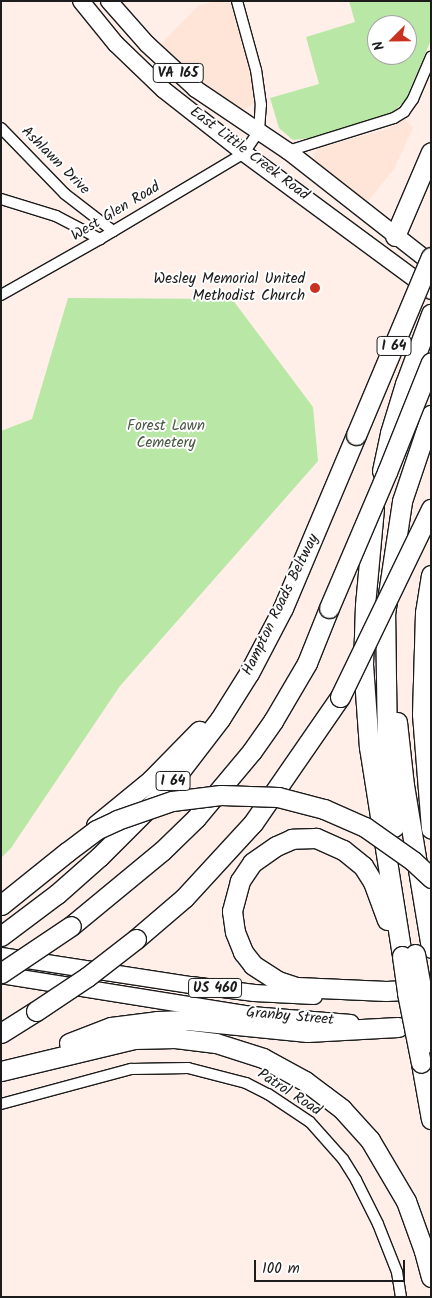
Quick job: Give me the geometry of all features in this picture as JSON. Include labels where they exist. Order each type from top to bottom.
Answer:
[{"type":"highway","points":[[395,236],[431,152]]},
{"type":"highway","name":"Hampton Roads Beltway","points":[[1,936],[22,921],[99,857],[164,792],[188,764],[220,719],[249,673],[283,608],[431,257]]},
{"type":"highway","points":[[431,314],[390,433],[374,507],[369,553],[364,664],[369,747],[431,1043]]},
{"type":"highway","name":"I 64","points":[[1,974],[71,926],[132,878],[196,818],[262,736],[307,663],[328,608],[387,472],[431,362]]},
{"type":"highway","points":[[431,415],[402,501],[385,614],[390,796],[411,954],[407,992],[431,1119]]},
{"type":"highway","points":[[1,1033],[87,977],[136,939],[184,898],[253,823],[340,697],[431,509]]},
{"type":"highway","points":[[431,575],[425,613],[422,714],[431,829]]},
{"type":"highway","points":[[1,894],[115,811],[175,757],[209,720],[283,608]]},
{"type":"highway","points":[[1,906],[96,830],[116,820],[172,800],[222,795],[278,797],[324,809],[366,828],[413,861],[431,878]]},
{"type":"highway","points":[[411,954],[387,919],[373,882],[353,856],[334,845],[316,838],[303,838],[276,846],[252,863],[240,881],[232,911],[234,932],[243,952],[253,965],[267,977],[298,987],[386,991],[431,990]]},
{"type":"highway","points":[[5,1070],[111,1027],[138,1022],[187,1020],[307,1032],[398,1027]]},
{"type":"highway","points":[[5,1070],[109,1043],[148,1038],[175,1038],[216,1043],[263,1058],[293,1074],[342,1109],[370,1140],[406,1201],[431,1277]]},
{"type":"main road","name":"East Little Creek Road","points":[[81,1],[135,63],[164,90],[244,153],[431,291]]},
{"type":"main road","name":"East Little Creek Road","points":[[109,1],[147,44],[196,89],[288,152],[431,263]]},
{"type":"main road","points":[[395,236],[398,266]]},
{"type":"main road","name":"Granby Street","points":[[1,956],[254,993],[343,998],[382,998],[431,990]]},
{"type":"main road","name":"Granby Street","points":[[1,974],[251,1015],[398,1027],[431,1023]]},
{"type":"street","points":[[237,1],[256,70],[262,105],[259,131],[244,153]]},
{"type":"street","points":[[288,152],[394,118],[404,112],[413,99],[431,57]]},
{"type":"street","name":"Ashlawn Drive","points":[[1,128],[24,154],[65,194],[113,231]]},
{"type":"street","name":"West Glen Road","points":[[1,295],[100,239],[244,153]]},
{"type":"street","points":[[1,199],[56,216],[100,239]]},
{"type":"street","name":"Patrol Road","points":[[1,1104],[131,1069],[188,1068],[246,1083],[268,1094],[310,1122],[343,1159],[378,1224],[397,1272],[401,1297]]},
{"type":"shaded area","points":[[215,1],[230,1],[256,93],[254,103],[246,109],[236,108],[192,77],[159,46],[198,6]]},
{"type":"shaded area","points":[[405,119],[413,128],[394,169],[365,205],[314,161],[314,154],[319,148],[388,129]]},
{"type":"green space","points":[[349,1],[431,1],[431,40],[405,101],[392,113],[310,138],[293,140],[279,128],[270,98],[319,84],[306,37],[355,22]]},
{"type":"green space","name":"Forest Lawn Cemetery","points":[[68,298],[232,299],[313,407],[318,461],[120,686],[11,848],[1,858],[1,431],[32,419]]},
{"type":"place","name":"Wesley Memorial United Methodist Church","points":[[315,288]]}]
